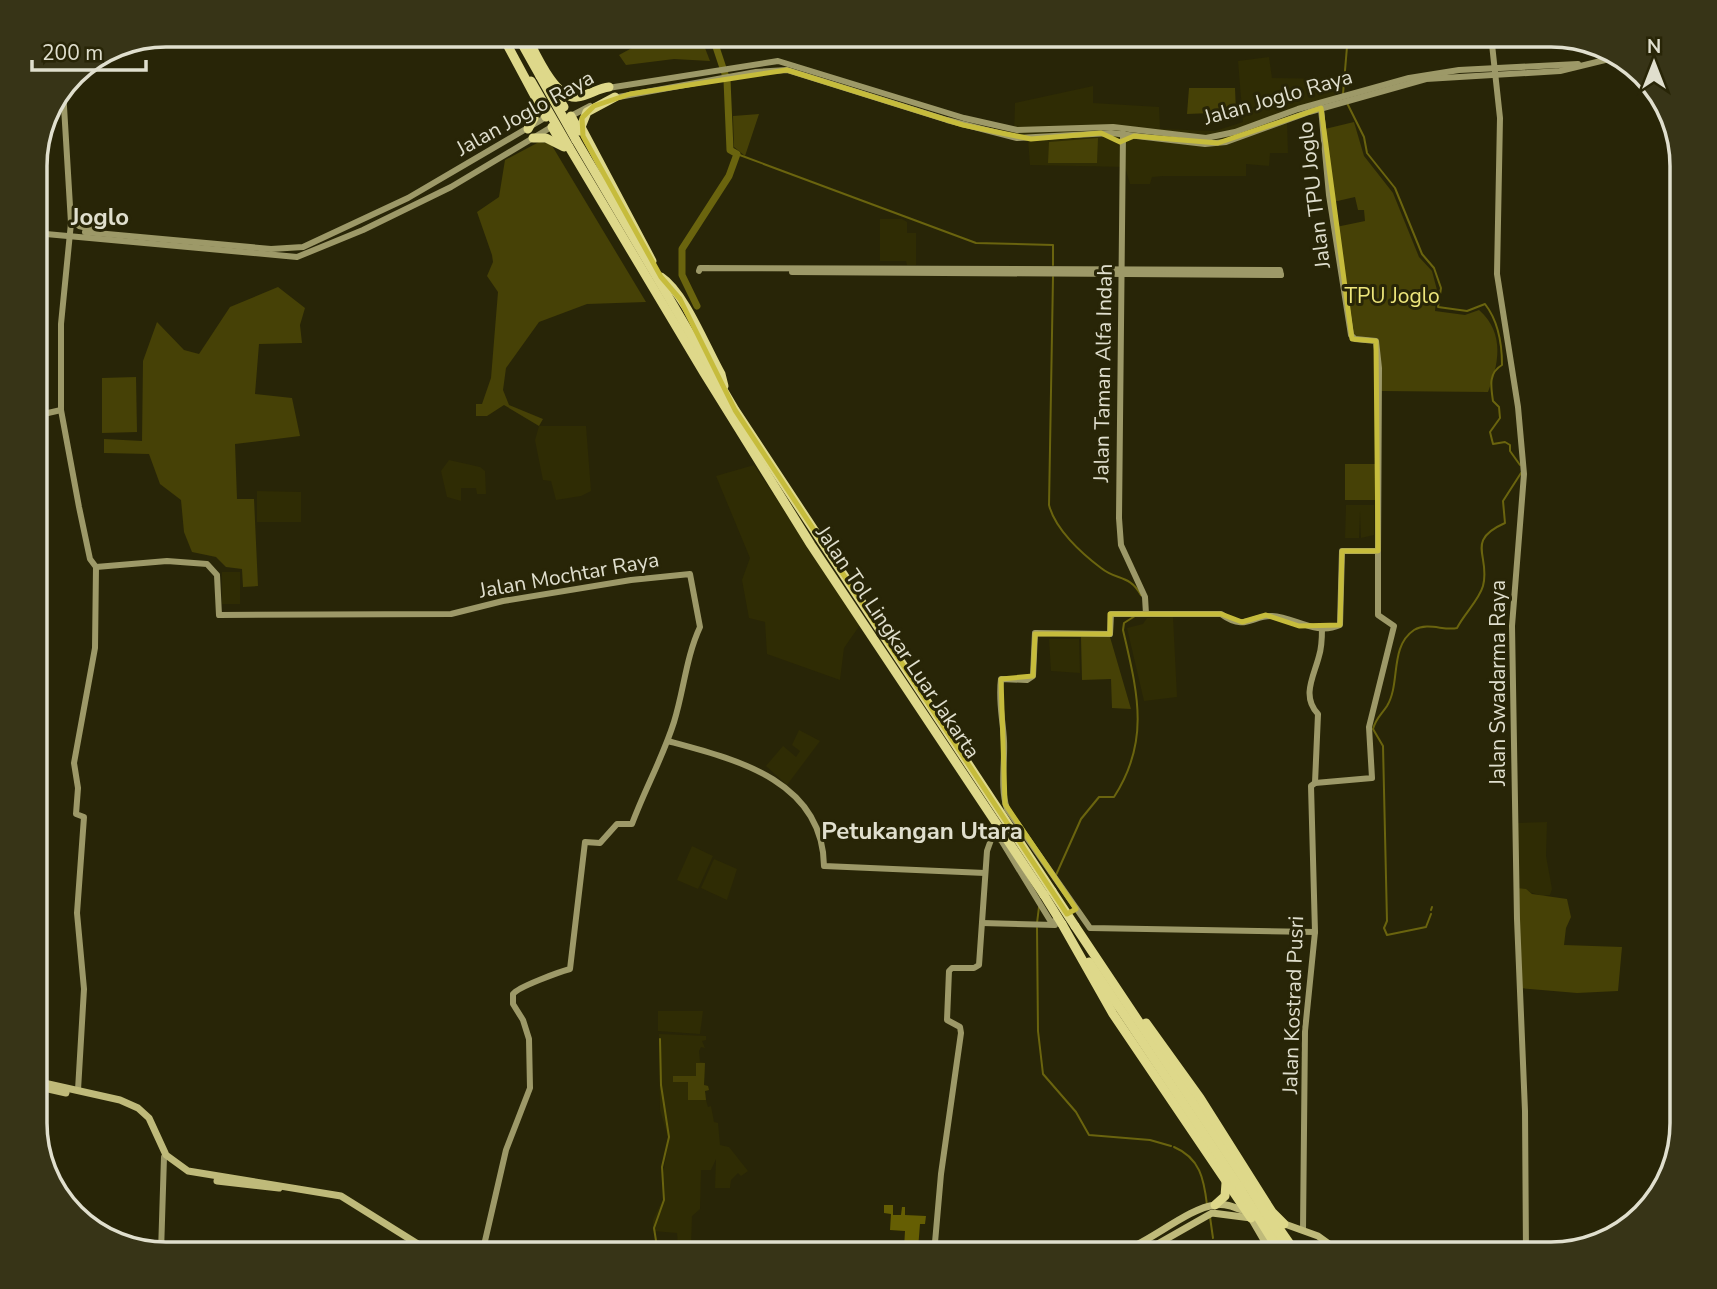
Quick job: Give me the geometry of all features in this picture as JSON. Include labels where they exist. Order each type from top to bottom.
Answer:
[{"type":"highway","points":[[510,47],[546,117]]},
{"type":"highway","name":"Jalan Tol Lingkar Luar Jakarta","points":[[513,47],[535,78],[735,410],[1048,893],[1062,923],[1095,976],[1282,1242]]},
{"type":"highway","name":"Jalan Tol Lingkar Luar Jakarta","points":[[522,47],[535,78]]},
{"type":"highway","points":[[532,47],[564,107]]},
{"type":"highway","points":[[554,89],[575,97],[609,87]]},
{"type":"highway","points":[[536,98],[548,101],[554,89]]},
{"type":"highway","points":[[572,141],[584,115],[615,97]]},
{"type":"highway","points":[[536,98],[531,133],[553,140],[572,141]]},
{"type":"highway","points":[[570,116],[572,141]]},
{"type":"highway","points":[[551,127],[572,141],[661,277],[733,400],[735,410]]},
{"type":"highway","name":"Jalan Tol Lingkar Luar Jakarta","points":[[572,141],[679,332],[811,545],[1048,893],[1075,926],[1112,981],[1274,1242]]},
{"type":"highway","points":[[1095,976],[1226,1182],[1254,1219]]},
{"type":"highway","points":[[1112,981],[1119,986],[1200,1098],[1279,1222],[1288,1241]]},
{"type":"highway","points":[[1209,1206],[1225,1196],[1226,1182]]},
{"type":"highway","points":[[1238,1198],[1247,1204],[1253,1204],[1259,1198],[1259,1193]]},
{"type":"highway","points":[[1254,1219],[1259,1193]]},
{"type":"highway","points":[[1274,1242],[1277,1235],[1288,1241]]},
{"type":"main road","points":[[48,1085],[125,1102],[142,1111],[169,1158],[188,1171],[341,1196],[415,1242]]},
{"type":"main road","points":[[48,1087],[135,1111],[145,1119],[164,1157],[177,1168],[203,1178],[286,1189],[346,1202],[411,1242]]},
{"type":"main road","points":[[1156,1242],[1209,1206],[1254,1219],[1279,1222]]},
{"type":"main road","points":[[1156,1242],[1190,1220],[1217,1212],[1279,1222],[1303,1230],[1323,1242]]},
{"type":"main road","points":[[1254,1219],[1267,1242]]},
{"type":"street","name":"Jalan Swadarma Raya","points":[[1493,47],[1500,118],[1497,274],[1517,396],[1524,474],[1512,626],[1517,919],[1525,1111],[1525,1242]]},
{"type":"street","points":[[1497,71],[1576,64],[1598,58]]},
{"type":"street","points":[[1497,71],[1560,71],[1604,60]]},
{"type":"street","name":"Jalan Joglo Raya","points":[[71,234],[273,257],[297,257],[318,250],[451,187],[508,153],[546,117],[609,87],[767,62],[790,62],[906,102],[955,123],[1017,138],[1123,131],[1134,136],[1194,144],[1226,142],[1344,99]]},
{"type":"street","name":"Jalan Joglo Raya","points":[[48,233],[103,234],[295,249],[408,198],[502,144],[551,127],[615,97],[730,76],[787,70],[1017,130],[1123,131],[1206,138],[1426,79],[1497,71]]},
{"type":"street","points":[[654,79],[656,89]]},
{"type":"street","points":[[64,106],[71,234],[61,324],[61,410],[90,559],[96,567],[95,648],[74,763],[78,786],[76,814],[84,817],[77,926],[84,989],[78,1090]]},
{"type":"street","name":"Jalan TPU Joglo","points":[[1321,108],[1328,195],[1351,335],[1356,339],[1377,343],[1378,551]]},
{"type":"street","name":"Jalan Taman Alfa Indah","points":[[1123,131],[1119,518],[1121,545],[1145,597],[1145,614]]},
{"type":"street","points":[[1111,133],[1122,146],[1134,136]]},
{"type":"street","points":[[502,144],[508,153]]},
{"type":"street","points":[[70,210],[74,222],[79,226],[103,234]]},
{"type":"street","points":[[314,242],[318,250]]},
{"type":"street","points":[[1052,271],[699,268],[700,272],[1052,271],[1122,271],[1281,271],[1281,275],[1122,271]]},
{"type":"street","points":[[48,413],[61,410]]},
{"type":"street","points":[[1315,783],[1372,778],[1370,725],[1394,625],[1378,615],[1378,551],[1342,551],[1340,623],[1336,627],[1299,626],[1287,618],[1269,616],[1258,621],[1242,622],[1231,621],[1221,614],[1111,614],[1112,632],[1107,634],[1035,633],[1033,676],[1027,680],[1002,679],[1000,691],[1005,804],[1077,911],[1094,929],[1315,932]]},
{"type":"street","name":"Jalan Mochtar Raya","points":[[96,567],[167,561],[207,564],[217,575],[219,615],[259,617],[456,614],[503,601],[631,580],[690,574],[701,623],[693,639],[680,703],[668,741],[632,824],[617,824],[602,842],[585,842],[570,970],[521,987],[513,994],[513,1004],[523,1020],[529,1039],[530,1088],[506,1150],[485,1242]]},
{"type":"street","name":"Jalan Kostrad Pusri","points":[[1303,1230],[1305,1031],[1315,932],[1311,786],[1315,783],[1319,718],[1309,696],[1312,676],[1321,652],[1322,628]]},
{"type":"street","points":[[668,741],[723,755],[769,776],[792,791],[811,819],[824,852],[824,866],[985,873]]},
{"type":"street","points":[[935,1242],[960,1027],[947,1020],[949,971],[952,968],[977,968],[985,873],[989,841],[992,837],[998,838],[1051,922],[1077,911]]},
{"type":"street","points":[[982,923],[1054,925],[1077,911]]},
{"type":"street","points":[[161,1241],[164,1157]]},
{"type":"highlighted area","points":[[787,70],[963,125],[1031,139],[1101,133],[1120,142],[1134,136],[1218,143],[1321,108],[1352,339],[1376,341],[1379,368],[1378,551],[1342,551],[1340,625],[1299,626],[1266,615],[1242,622],[1221,614],[1110,614],[1110,634],[1035,634],[1033,676],[1001,679],[1005,804],[1076,909],[1067,914],[735,410],[680,299],[661,277],[583,136],[582,118],[594,106],[630,94]]},
{"type":"shaded area","points":[[1269,57],[1272,78],[1335,79],[1337,107],[1287,121],[1288,153],[1270,153],[1269,166],[1246,164],[1246,176],[1163,176],[1152,177],[1150,184],[1130,184],[1125,167],[1030,165],[1028,139],[1014,136],[1015,103],[1093,86],[1093,103],[1159,107],[1160,129],[1215,131],[1243,122],[1238,61]]},
{"type":"shaded area","points":[[880,219],[902,219],[907,222],[907,233],[916,233],[916,265],[907,265],[906,261],[880,261]]},
{"type":"shaded area","points":[[539,426],[586,426],[591,491],[581,496],[556,500],[551,481],[543,480],[535,440]]},
{"type":"shaded area","points":[[449,460],[480,467],[485,471],[486,494],[477,494],[476,488],[461,488],[461,501],[447,497],[441,471]]},
{"type":"shaded area","points":[[754,465],[860,625],[844,648],[840,680],[767,654],[765,622],[749,618],[742,580],[750,558],[716,476]]},
{"type":"shaded area","points":[[257,491],[301,492],[301,522],[257,522]]},
{"type":"shaded area","points":[[1346,505],[1374,505],[1374,535],[1361,538],[1360,511],[1359,538],[1345,538]]},
{"type":"shaded area","points":[[222,572],[240,572],[240,604],[222,604]]},
{"type":"shaded area","points":[[1173,617],[1177,697],[1144,701],[1127,628],[1143,624],[1147,618]]},
{"type":"shaded area","points":[[1049,639],[1079,639],[1080,673],[1051,671]]},
{"type":"shaded area","points":[[799,730],[820,741],[787,785],[766,766],[783,746],[796,757],[800,751],[792,745]]},
{"type":"shaded area","points":[[1547,822],[1546,856],[1552,889],[1550,895],[1542,896],[1517,888],[1516,823]]},
{"type":"shaded area","points":[[692,846],[713,856],[698,889],[677,880]]},
{"type":"shaded area","points":[[714,859],[737,869],[727,900],[701,888]]},
{"type":"shaded area","points":[[658,1011],[703,1011],[700,1034],[658,1031]]},
{"type":"shaded area","points":[[659,1034],[706,1036],[706,1040],[702,1041],[705,1048],[701,1047],[699,1051],[700,1062],[705,1063],[704,1085],[708,1086],[709,1090],[705,1091],[708,1107],[711,1106],[714,1122],[718,1123],[720,1145],[729,1147],[748,1171],[741,1176],[738,1173],[731,1180],[730,1188],[715,1188],[716,1159],[711,1170],[701,1170],[700,1209],[692,1216],[691,1242],[678,1242],[677,1233],[653,1231],[653,1220],[665,1195],[663,1173],[669,1140],[660,1110]]},
{"type":"shaded area","points":[[884,1205],[893,1205],[893,1215],[901,1215],[902,1207],[905,1207],[905,1215],[926,1216],[925,1224],[920,1224],[919,1242],[904,1242],[905,1231],[890,1230],[891,1214],[884,1213]]},
{"type":"green space","points":[[634,47],[705,47],[710,61],[674,59],[626,65],[619,55]]},
{"type":"green space","points":[[1189,88],[1235,88],[1236,112],[1187,114]]},
{"type":"green space","points":[[759,114],[745,156],[734,147],[733,116]]},
{"type":"green space","name":"TPU Joglo","points":[[1354,122],[1364,156],[1393,193],[1419,257],[1432,271],[1437,290],[1435,311],[1465,315],[1479,310],[1493,328],[1497,359],[1488,392],[1380,391],[1378,340],[1357,340],[1354,334],[1336,227],[1365,221],[1364,210],[1358,210],[1355,197],[1333,202],[1325,129]]},
{"type":"green space","points":[[1098,138],[1097,163],[1048,163],[1049,142]]},
{"type":"green space","points":[[539,142],[551,144],[646,302],[587,304],[539,322],[506,368],[503,390],[509,405],[543,419],[539,426],[504,405],[487,416],[476,416],[476,404],[482,404],[491,378],[498,292],[487,276],[493,262],[492,255],[477,212],[499,197],[505,160]]},
{"type":"green space","points":[[278,287],[305,308],[300,325],[302,343],[259,344],[255,394],[292,398],[300,436],[235,444],[237,499],[254,499],[258,586],[243,587],[242,569],[226,567],[216,557],[192,552],[184,532],[181,500],[160,484],[149,454],[104,453],[104,439],[142,441],[143,361],[157,322],[184,350],[199,354],[230,307]]},
{"type":"green space","points":[[136,377],[137,432],[102,433],[102,378]]},
{"type":"green space","points":[[1345,464],[1375,464],[1375,500],[1345,500]]},
{"type":"green space","points":[[1081,637],[1110,637],[1131,709],[1112,708],[1111,679],[1082,680]]},
{"type":"green space","points":[[1517,888],[1526,889],[1532,894],[1567,899],[1571,917],[1566,928],[1564,945],[1622,947],[1618,991],[1577,993],[1519,988]]},
{"type":"green space","points":[[696,1063],[705,1063],[704,1085],[708,1086],[709,1090],[705,1091],[706,1100],[688,1100],[688,1082],[673,1082],[673,1076],[696,1076]]},
{"type":"waterway","points":[[697,306],[682,275],[682,249],[729,176],[737,154],[730,150],[727,80],[716,47]]},
{"type":"waterway","points":[[1343,94],[1347,47]]},
{"type":"waterway","points":[[1347,103],[1364,137],[1367,153],[1395,188],[1422,254],[1434,268],[1441,288],[1438,307],[1467,311],[1485,304],[1494,318],[1502,365],[1494,372],[1492,381],[1493,401],[1499,407],[1500,418],[1490,432],[1493,444],[1505,442],[1510,445],[1510,451],[1520,465]]},
{"type":"waterway","points":[[737,154],[976,243],[1053,245],[1053,265]]},
{"type":"waterway","points":[[1053,277],[1049,505],[1057,523],[1077,548],[1107,572],[1132,584],[1141,595]]},
{"type":"waterway","points":[[1431,914],[1426,927],[1387,935],[1384,928],[1387,921],[1383,746],[1373,729],[1391,697],[1398,655],[1406,637],[1419,628],[1457,628],[1478,596],[1485,575],[1482,543],[1485,536],[1505,523],[1503,501],[1521,473]]},
{"type":"waterway","points":[[1056,875],[1081,819],[1099,797],[1114,797],[1126,776],[1133,755],[1138,715],[1133,674],[1123,630],[1124,623],[1135,616]]},
{"type":"waterway","points":[[1037,923],[1039,907]]},
{"type":"waterway","points":[[1037,928],[1038,1031],[1043,1074],[1076,1112],[1089,1135],[1150,1140],[1171,1146]]},
{"type":"waterway","points":[[656,1242],[654,1228],[664,1200],[662,1167],[669,1137],[661,1085],[660,1039]]},
{"type":"waterway","points":[[1174,1147],[1190,1157],[1199,1170],[1207,1205]]},
{"type":"waterway","points":[[1210,1217],[1213,1238]]},
{"type":"district","name":"Joglo","points":[[100,217]]},
{"type":"district","name":"Petukangan Utara","points":[[922,831]]}]
